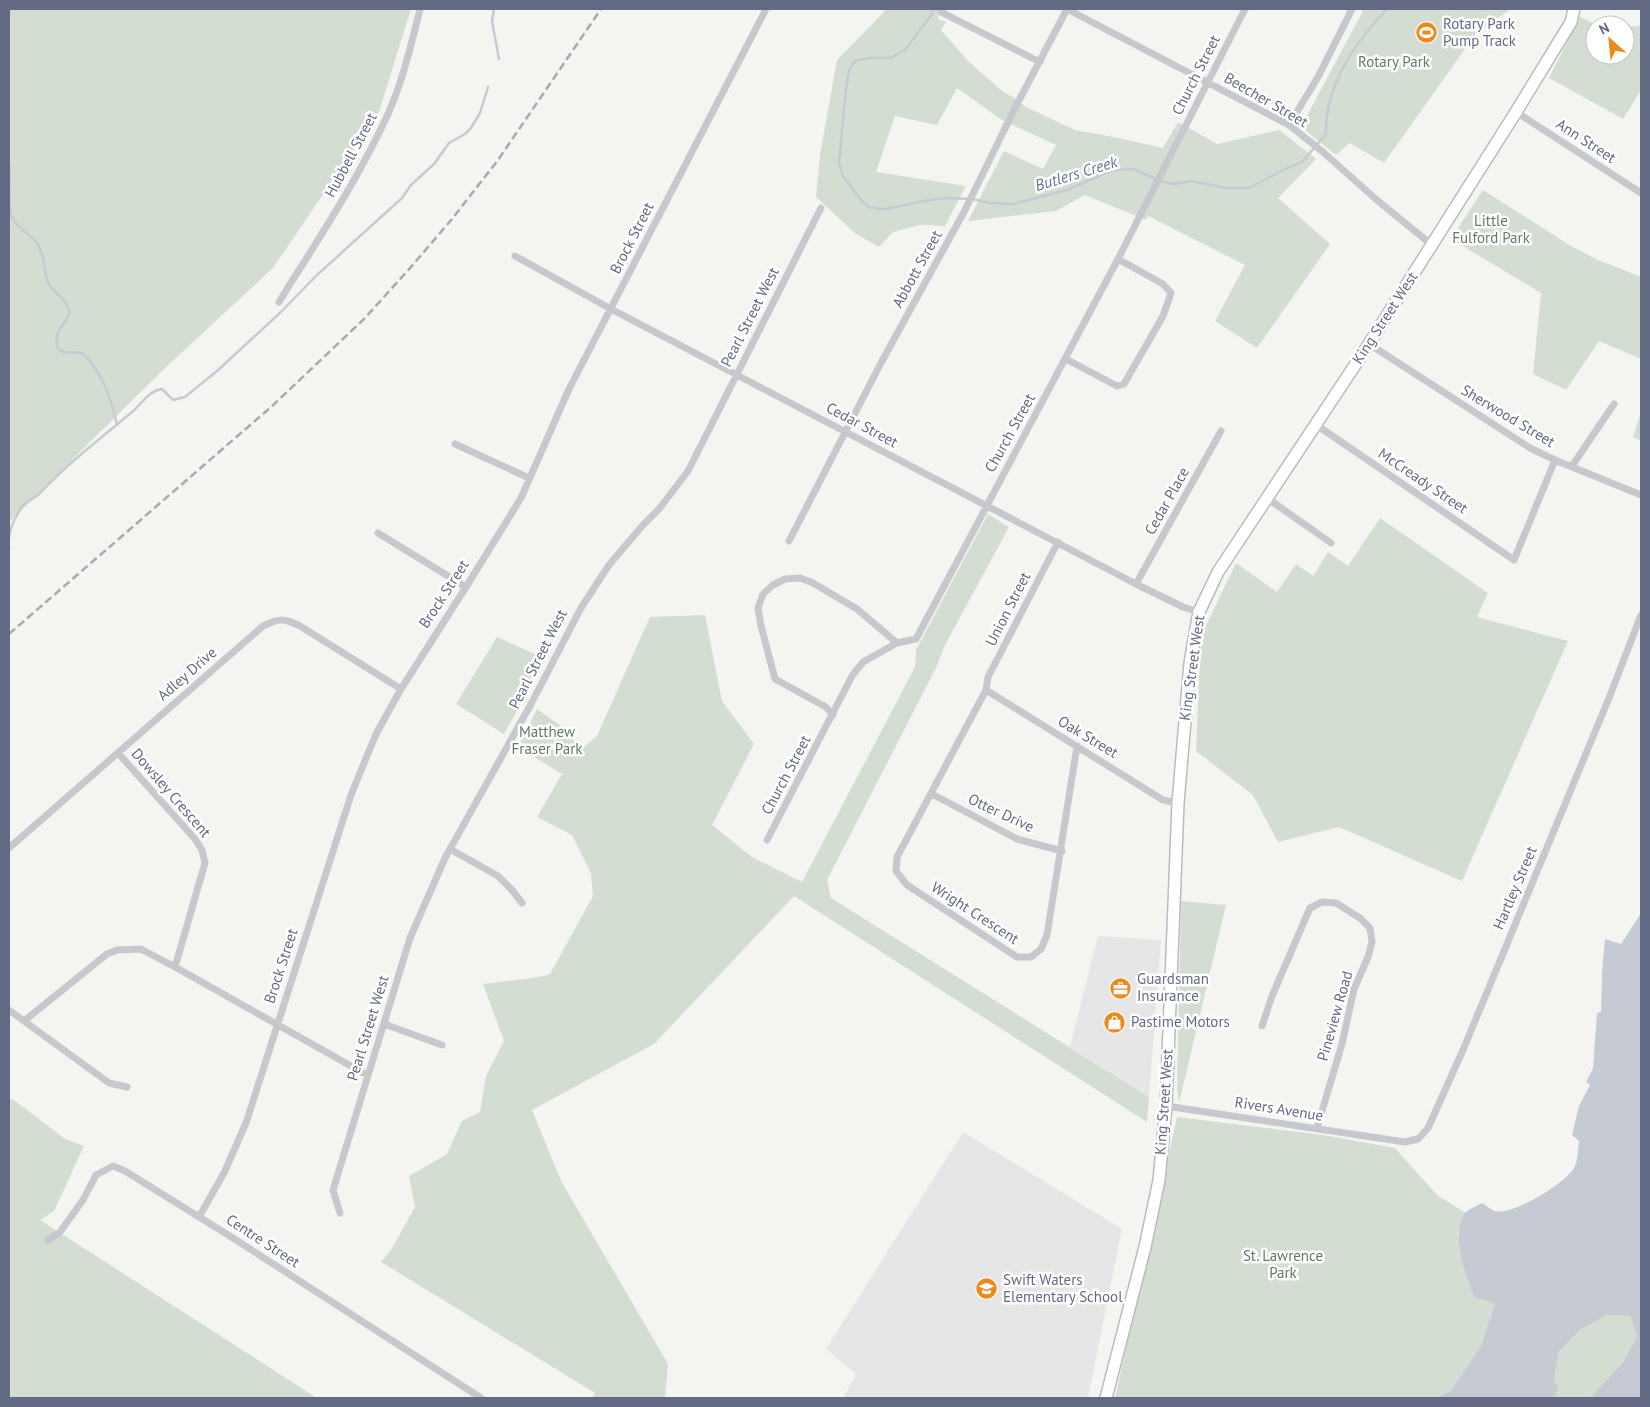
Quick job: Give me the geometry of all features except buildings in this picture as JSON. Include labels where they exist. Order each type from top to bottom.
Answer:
[{"type":"main road","name":"King Street West","points":[[1106,1398],[1151,1218],[1158,1180],[1166,1106],[1178,802],[1190,663],[1199,612],[1218,572],[1369,344],[1516,112],[1571,22],[1574,9]]},
{"type":"street","name":"Hubbell Street","points":[[279,302],[334,214],[368,155],[388,114],[405,71],[420,9]]},
{"type":"street","name":"Brock Street","points":[[199,1217],[224,1173],[246,1122],[276,1023],[351,795],[376,734],[401,689],[521,498],[569,389],[766,9]]},
{"type":"street","name":"Beecher Street","points":[[1067,9],[1289,125],[1432,245]]},
{"type":"street","name":"Abbott Street","points":[[789,541],[882,361],[964,212],[1015,108],[1067,9]]},
{"type":"street","name":"Church Street","points":[[767,840],[852,676],[863,662],[897,643],[916,639],[1118,259],[1245,9]]},
{"type":"street","points":[[1289,125],[1318,77],[1352,9]]},
{"type":"street","points":[[941,12],[1040,62]]},
{"type":"street","name":"Ann Street","points":[[1516,112],[1641,193]]},
{"type":"street","name":"Pearl Street West","points":[[340,1213],[333,1190],[367,1075],[410,938],[450,849],[531,704],[580,608],[609,565],[659,509],[688,471],[821,208]]},
{"type":"street","name":"Cedar Street","points":[[515,256],[611,309],[1136,584],[1183,607],[1199,612]]},
{"type":"street","points":[[1066,358],[1117,386],[1124,384],[1163,316],[1170,293],[1163,284],[1118,259]]},
{"type":"street","name":"Sherwood Street","points":[[1369,344],[1506,433],[1554,460],[1641,495]]},
{"type":"street","points":[[1572,466],[1614,404]]},
{"type":"street","name":"McCready Street","points":[[1315,424],[1514,560],[1554,460]]},
{"type":"street","name":"Cedar Place","points":[[1136,584],[1221,431]]},
{"type":"street","points":[[455,444],[529,478]]},
{"type":"street","points":[[1267,498],[1331,544]]},
{"type":"street","points":[[378,533],[466,587]]},
{"type":"street","name":"Union Street","points":[[986,690],[988,677],[1058,542]]},
{"type":"street","points":[[833,715],[826,707],[775,679],[758,608],[763,594],[785,578],[800,578],[813,583],[857,609],[897,643]]},
{"type":"street","name":"Hartley Street","points":[[1388,1139],[1405,1142],[1418,1139],[1428,1128],[1482,1005],[1607,704],[1641,615]]},
{"type":"street","name":"Adley Drive","points":[[9,848],[263,626],[276,620],[286,619],[300,626],[401,689]]},
{"type":"street","name":"Oak Street","points":[[986,690],[1163,800],[1178,802]]},
{"type":"street","name":"Wright Crescent","points":[[986,690],[897,857],[896,871],[907,885],[1017,957],[1031,957],[1041,949],[1047,936],[1062,851],[1077,746]]},
{"type":"street","name":"Dowsley Crescent","points":[[118,753],[195,838],[202,850],[205,863],[175,967]]},
{"type":"street","name":"Otter Drive","points":[[932,794],[1017,839],[1062,851]]},
{"type":"street","points":[[450,849],[498,876],[522,902]]},
{"type":"street","name":"Pineview Road","points":[[1262,1026],[1272,996],[1310,908],[1322,902],[1336,904],[1360,918],[1370,928],[1372,942],[1368,957],[1354,989],[1342,1044],[1318,1128]]},
{"type":"street","points":[[24,1021],[107,954],[117,950],[141,949],[367,1075]]},
{"type":"street","points":[[9,1010],[110,1083],[127,1087]]},
{"type":"street","points":[[384,1024],[442,1045]]},
{"type":"street","name":"Rivers Avenue","points":[[1166,1106],[1388,1139]]},
{"type":"street","name":"Centre Street","points":[[48,1240],[60,1232],[84,1200],[96,1174],[113,1166],[125,1171],[199,1217],[481,1398]]},
{"type":"shaded area","points":[[1641,913],[1641,1398],[1590,1398],[1623,1362],[1637,1336],[1630,1316],[1608,1315],[1580,1330],[1559,1352],[1554,1381],[1559,1388],[1554,1398],[1437,1398],[1451,1391],[1481,1346],[1495,1303],[1474,1297],[1461,1255],[1459,1232],[1461,1222],[1465,1213],[1482,1203],[1495,1211],[1503,1211],[1525,1204],[1561,1182],[1574,1168],[1579,1141],[1572,1135],[1579,1106],[1590,1085],[1586,1082],[1593,1068],[1597,1013],[1601,1012],[1605,939],[1621,944]]},
{"type":"shaded area","points":[[1098,936],[1161,940],[1149,1097],[1070,1047]]},
{"type":"shaded area","name":"Swift Waters Elementary School","points":[[963,1132],[1122,1229],[1088,1398],[843,1398],[856,1374],[826,1349]]},
{"type":"green space","points":[[9,9],[411,9],[379,112],[273,268],[164,369],[9,522]]},
{"type":"green space","points":[[887,9],[939,9],[938,19],[946,22],[941,30],[967,60],[1003,92],[1026,107],[1075,130],[1163,148],[1178,122],[1217,144],[1279,130],[1316,159],[1278,198],[1330,244],[1257,348],[1215,321],[1245,265],[1148,216],[1146,220],[1085,195],[1056,211],[968,221],[1004,151],[1043,169],[1056,145],[1002,120],[957,88],[937,125],[895,116],[876,172],[966,186],[945,226],[920,225],[893,232],[879,247],[856,234],[816,197],[820,155],[837,60]]},
{"type":"green space","name":"Rotary Park","points":[[1364,9],[1511,9],[1477,32],[1384,163],[1350,143],[1336,155],[1301,127]]},
{"type":"green space","points":[[1580,17],[1585,19],[1585,65],[1635,65],[1635,26],[1641,25],[1641,90],[1623,119],[1549,78]]},
{"type":"green space","name":"Little Fulford Park","points":[[1483,190],[1571,246],[1598,260],[1641,277],[1641,359],[1599,341],[1566,390],[1533,374],[1541,293],[1451,239]]},
{"type":"green space","points":[[1641,411],[1641,441],[1633,437]]},
{"type":"green space","name":"Matthew Fraser Park","points":[[988,514],[1009,527],[945,645],[936,668],[827,880],[831,898],[1149,1097],[1147,1122],[794,896],[654,1044],[532,1110],[561,1181],[668,1364],[665,1398],[593,1398],[595,1393],[381,1262],[391,1250],[415,1207],[409,1176],[447,1154],[462,1121],[480,1112],[486,1076],[504,1041],[483,984],[550,974],[593,896],[591,873],[572,835],[537,817],[562,774],[518,747],[537,709],[568,731],[580,750],[597,736],[650,617],[705,615],[722,701],[754,744],[712,825],[752,857],[802,882],[915,667],[916,650]]},
{"type":"green space","points":[[1380,518],[1488,593],[1477,617],[1568,641],[1462,881],[1339,827],[1278,842],[1253,795],[1196,751],[1201,636],[1236,563],[1277,592],[1296,564],[1313,576],[1328,552],[1348,566]]},
{"type":"green space","points":[[497,637],[546,659],[504,734],[456,704]]},
{"type":"green space","points":[[1181,901],[1226,905],[1179,1103],[1177,1089]]},
{"type":"green space","points":[[9,1099],[14,1100],[65,1139],[84,1146],[54,1211],[40,1220],[317,1398],[9,1398]]},
{"type":"green space","name":"St. Lawrence Park","points":[[1177,1117],[1323,1135],[1395,1148],[1438,1196],[1466,1213],[1458,1234],[1495,1303],[1481,1346],[1451,1392],[1437,1398],[1115,1398]]},
{"type":"green space","points":[[1608,1315],[1630,1316],[1637,1336],[1623,1362],[1590,1398],[1554,1398],[1559,1388],[1554,1381],[1559,1352],[1580,1330]]},
{"type":"waterway","points":[[494,9],[492,21],[499,59]]},
{"type":"waterway","name":"Butlers Creek","points":[[932,9],[932,14],[905,50],[890,58],[857,60],[849,70],[839,163],[843,176],[861,200],[869,207],[887,209],[944,198],[973,199],[990,203],[1013,204],[1067,190],[1113,170],[1125,169],[1133,169],[1163,182],[1175,184],[1191,181],[1226,188],[1249,188],[1302,162],[1326,134],[1330,99],[1336,82],[1364,35],[1387,9]]},
{"type":"waterway","points":[[9,538],[13,522],[24,505],[38,495],[73,461],[132,412],[149,395],[162,389],[173,400],[185,397],[217,371],[281,312],[317,275],[402,198],[411,185],[434,164],[449,143],[465,134],[471,128],[480,113],[488,87]]},
{"type":"waterway","points":[[9,164],[12,217],[17,225],[38,245],[41,250],[48,282],[65,301],[69,309],[68,317],[57,336],[59,350],[82,353],[89,360],[105,386],[117,425]]},
{"type":"railway","points":[[9,634],[271,407],[364,319],[452,219],[498,160],[601,9]]},
{"type":"place","name":"Rotary Park Pump Track","points":[[1427,33]]},
{"type":"place","name":"Guardsman Insurance","points":[[1121,988]]},
{"type":"place","name":"Pastime Motors","points":[[1115,1022]]},
{"type":"place","name":"Swift Waters Elementary School","points":[[987,1289]]}]
